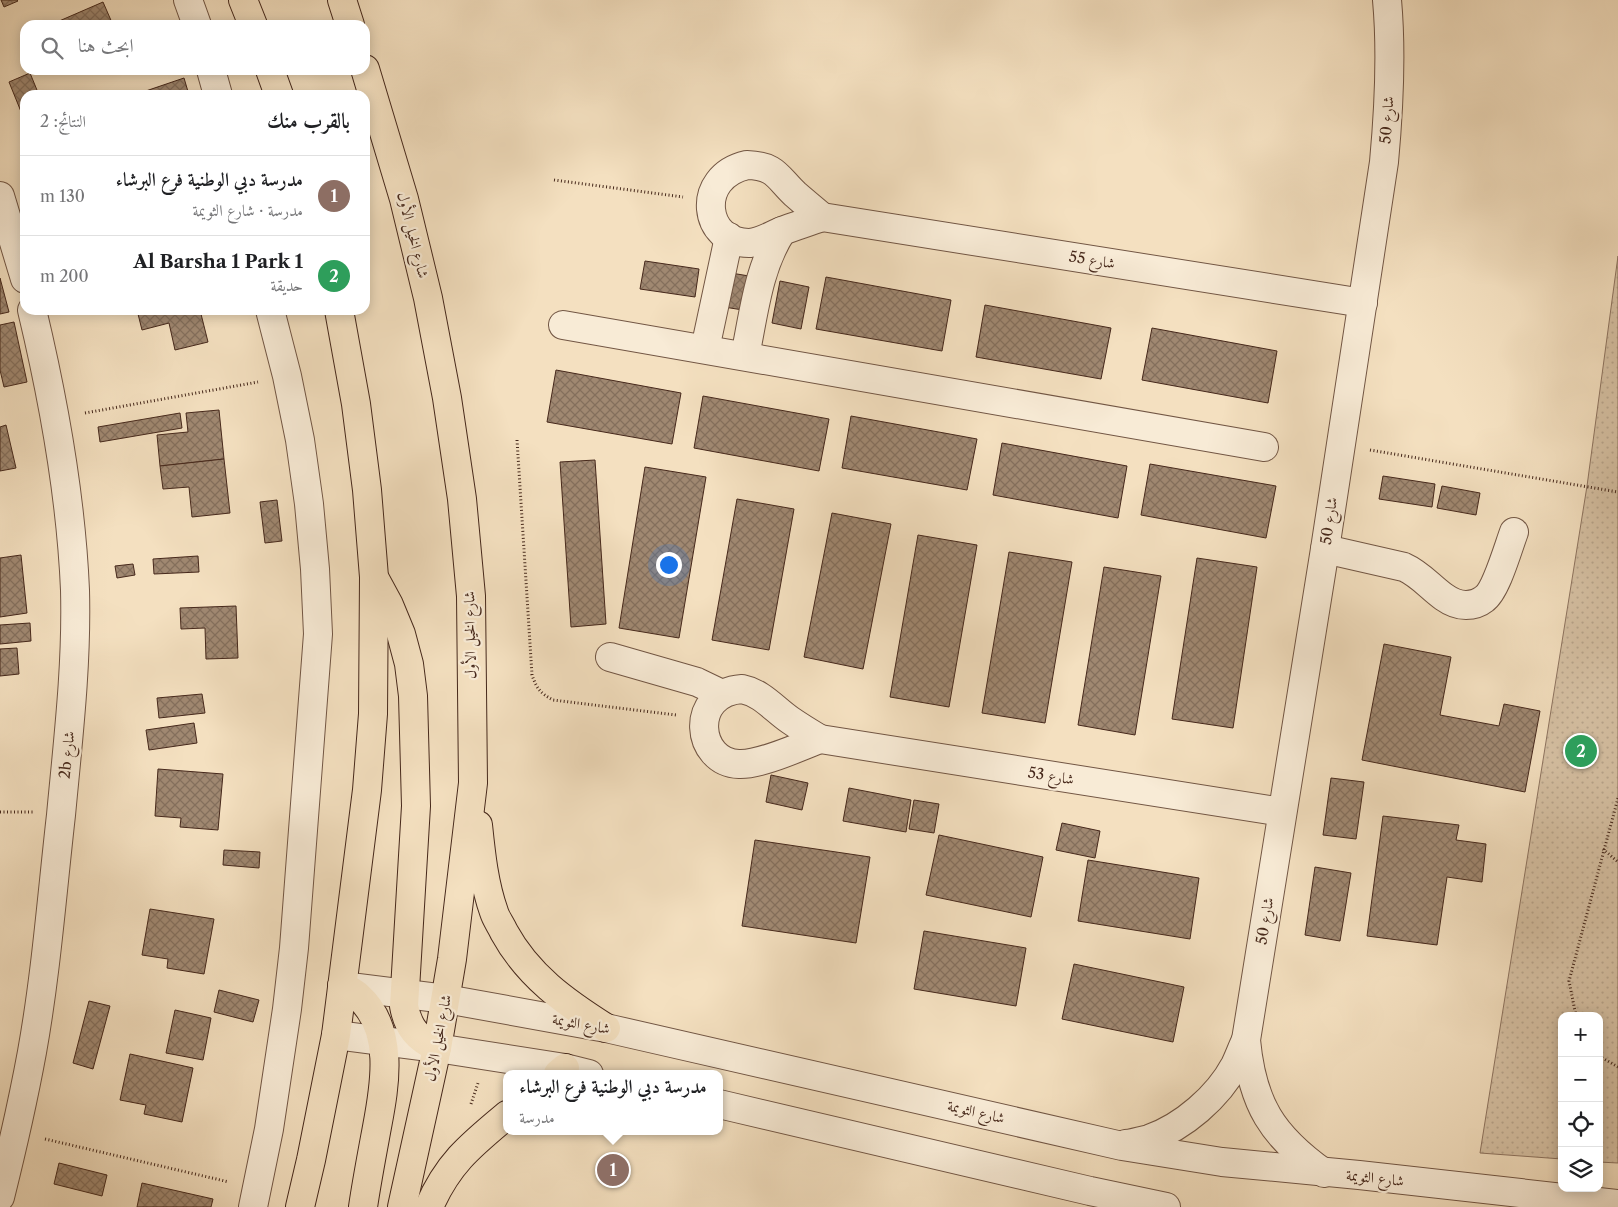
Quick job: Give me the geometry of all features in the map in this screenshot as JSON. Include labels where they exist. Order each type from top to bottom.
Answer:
[{"type":"main road","points":[[243,0],[251,20]]},
{"type":"main road","points":[[342,0],[348,20]]},
{"type":"main road","points":[[272,75],[277,90]]},
{"type":"main road","name":"شارع الخيل الأول","points":[[367,75],[376,100],[406,208],[428,298],[447,398],[462,499],[471,596],[472,783],[446,999],[402,1207]]},
{"type":"main road","points":[[300,1207],[336,1035],[369,771],[373,714],[374,577],[367,490],[356,404],[340,315]]},
{"type":"main road","points":[[374,577],[390,605],[401,634],[409,664],[413,696],[416,806],[405,994],[406,1017],[413,1031],[423,1041],[437,1048]]},
{"type":"main road","points":[[472,783],[488,891],[494,914],[525,965],[576,1009],[606,1028]]},
{"type":"main road","points":[[342,986],[358,997],[369,1009],[377,1024],[385,1054],[384,1089],[363,1207]]},
{"type":"main road","points":[[429,1207],[447,1173],[462,1154],[478,1138],[503,1118]]},
{"type":"street","points":[[188,0],[195,20]]},
{"type":"street","name":"شارع 50","points":[[1324,1173],[1302,1158],[1283,1139],[1268,1117],[1256,1093],[1248,1067],[1246,1040],[1325,549],[1384,162],[1390,59],[1388,0]]},
{"type":"street","points":[[212,75],[217,90]]},
{"type":"street","points":[[747,165],[758,165],[778,174],[793,192],[822,217],[760,241],[749,243],[729,237],[721,231],[714,222],[710,201],[713,190],[726,173],[747,165]]},
{"type":"street","points":[[0,196],[20,262]]},
{"type":"street","name":"شارع 55","points":[[822,217],[1363,302]]},
{"type":"street","points":[[745,356],[767,259],[782,231]]},
{"type":"street","points":[[705,349],[729,237]]},
{"type":"street","name":"2b شارع","points":[[1,1185],[16,1132],[32,1053],[44,973],[72,702],[75,646],[75,591],[72,542],[64,475],[42,349],[33,315]]},
{"type":"street","points":[[256,1198],[270,1129],[288,1000],[318,634],[309,504],[300,440],[287,376],[271,315]]},
{"type":"street","points":[[563,325],[1264,447]]},
{"type":"street","points":[[1325,549],[1404,567],[1423,578],[1445,598],[1457,605],[1472,605],[1485,599],[1494,587],[1514,532]]},
{"type":"street","points":[[610,657],[697,682],[722,694]]},
{"type":"street","points":[[742,689],[761,696],[791,721],[820,740],[759,761],[737,764],[726,762],[710,749],[706,739],[704,718],[714,700],[731,690],[742,689]]},
{"type":"street","name":"شارع 53","points":[[820,740],[1282,812]]},
{"type":"street","name":"شارع الثويمة","points":[[342,986],[446,999],[606,1028],[1122,1146],[1222,1162],[1369,1176],[1617,1204]]},
{"type":"street","points":[[336,1035],[437,1048],[560,1070]]},
{"type":"street","name":"شارع 50","points":[[1122,1146],[1149,1138],[1175,1126],[1198,1110],[1218,1090],[1234,1066],[1246,1040]]},
{"type":"street","points":[[723,1105],[1166,1207]]},
{"type":"path","points":[[554,180],[710,201]]},
{"type":"path","points":[[54,418],[287,376]]},
{"type":"path","points":[[517,440],[532,675],[536,688],[553,700],[704,718]]},
{"type":"path","points":[[1340,444],[1618,492]]},
{"type":"path","points":[[1575,1012],[1569,981],[1618,798]]},
{"type":"path","points":[[1603,849],[1618,862]]},
{"type":"path","points":[[1601,1057],[1618,1068]]},
{"type":"path","points":[[16,1132],[256,1198]]},
{"type":"shaded area","points":[[1618,256],[1618,1163],[1603,1162],[1603,1012],[1558,1012],[1558,1159],[1480,1153],[1587,486]]},
{"type":"building","points":[[1,0],[17,0],[18,1],[4,7]]},
{"type":"building","points":[[103,2],[111,20],[62,20]]},
{"type":"building","points":[[25,75],[31,75],[37,90],[20,90],[20,109],[9,82]]},
{"type":"building","points":[[184,78],[188,90],[149,90]]},
{"type":"building","points":[[645,261],[699,269],[695,297],[640,289]]},
{"type":"building","points":[[731,273],[749,276],[743,310],[724,307]]},
{"type":"building","points":[[826,277],[951,300],[942,351],[816,329]]},
{"type":"building","points":[[0,278],[9,312],[0,314]]},
{"type":"building","points":[[780,281],[809,287],[801,329],[772,323]]},
{"type":"building","points":[[985,305],[1111,328],[1101,379],[976,357]]},
{"type":"building","points":[[138,315],[201,315],[208,342],[175,350],[169,323],[142,330]]},
{"type":"building","points":[[14,322],[27,382],[4,387],[0,370],[0,325]]},
{"type":"building","points":[[1152,328],[1277,351],[1268,403],[1142,380]]},
{"type":"building","points":[[556,370],[681,393],[672,444],[547,422]]},
{"type":"building","points":[[703,396],[829,419],[819,471],[694,448]]},
{"type":"building","points":[[219,410],[224,459],[160,466],[157,435],[188,432],[186,413]]},
{"type":"building","points":[[180,413],[182,428],[100,442],[98,427]]},
{"type":"building","points":[[851,416],[977,439],[967,490],[842,468]]},
{"type":"building","points":[[6,425],[16,468],[0,471],[0,427]]},
{"type":"building","points":[[1002,443],[1127,466],[1118,518],[993,495]]},
{"type":"building","points":[[224,459],[230,513],[192,517],[189,487],[163,489],[160,466]]},
{"type":"building","points":[[595,460],[606,624],[571,627],[560,462]]},
{"type":"building","points":[[1150,464],[1276,486],[1266,538],[1141,515]]},
{"type":"building","points":[[645,467],[706,477],[679,638],[619,628]]},
{"type":"building","points":[[1383,476],[1435,484],[1432,507],[1379,499]]},
{"type":"building","points":[[1442,486],[1480,493],[1476,515],[1437,508]]},
{"type":"building","points":[[737,499],[794,509],[769,650],[712,640]]},
{"type":"building","points":[[277,500],[282,541],[265,543],[260,502]]},
{"type":"building","points":[[832,513],[891,524],[863,669],[804,657]]},
{"type":"building","points":[[918,535],[977,545],[949,707],[890,697]]},
{"type":"building","points":[[1009,552],[1072,562],[1045,723],[982,713]]},
{"type":"building","points":[[21,555],[27,613],[0,617],[0,558]]},
{"type":"building","points":[[198,556],[199,572],[154,574],[153,559]]},
{"type":"building","points":[[1197,558],[1257,567],[1233,728],[1172,719]]},
{"type":"building","points":[[133,564],[135,575],[117,578],[115,566]]},
{"type":"building","points":[[1104,567],[1161,576],[1135,735],[1078,725]]},
{"type":"building","points":[[236,606],[238,658],[206,659],[205,628],[181,629],[180,608]]},
{"type":"building","points":[[30,623],[31,641],[0,644],[0,625]]},
{"type":"building","points":[[1384,644],[1451,657],[1440,715],[1499,726],[1504,704],[1540,711],[1525,792],[1362,760]]},
{"type":"building","points":[[17,648],[19,674],[0,676],[0,649]]},
{"type":"building","points":[[202,694],[205,713],[159,718],[157,698]]},
{"type":"building","points":[[194,723],[197,743],[149,750],[146,730]]},
{"type":"building","points":[[158,769],[223,774],[218,830],[180,827],[181,818],[155,816]]},
{"type":"building","points":[[771,775],[808,783],[802,810],[766,802]]},
{"type":"building","points":[[1331,778],[1364,782],[1356,839],[1323,835]]},
{"type":"building","points":[[849,788],[911,800],[906,832],[843,821]]},
{"type":"building","points":[[914,800],[939,804],[934,833],[909,829]]},
{"type":"building","points":[[1383,816],[1459,825],[1456,840],[1486,844],[1482,882],[1447,877],[1437,945],[1367,936]]},
{"type":"building","points":[[1062,823],[1100,831],[1095,858],[1056,850]]},
{"type":"building","points":[[939,835],[1043,857],[1031,917],[926,895]]},
{"type":"building","points":[[755,840],[870,857],[856,943],[742,926]]},
{"type":"building","points":[[224,850],[260,852],[259,868],[223,865]]},
{"type":"building","points":[[1088,860],[1199,878],[1190,939],[1078,921]]},
{"type":"building","points":[[1315,867],[1351,873],[1340,941],[1305,935]]},
{"type":"building","points":[[150,909],[214,919],[204,974],[167,968],[168,959],[142,955]]},
{"type":"building","points":[[924,931],[1026,948],[1016,1006],[914,989]]},
{"type":"building","points":[[1074,964],[1184,987],[1173,1042],[1062,1019]]},
{"type":"building","points":[[219,990],[259,1000],[253,1022],[214,1012]]},
{"type":"building","points":[[89,1001],[110,1006],[93,1069],[73,1063]]},
{"type":"building","points":[[175,1010],[211,1018],[203,1060],[166,1053]]},
{"type":"building","points":[[130,1054],[193,1068],[182,1122],[144,1114],[146,1105],[120,1100]]},
{"type":"building","points":[[59,1163],[107,1175],[102,1196],[54,1184]]},
{"type":"building","points":[[142,1183],[213,1199],[211,1207],[137,1207]]},
{"type":"place","name":"Al Barsha 1 Park 1","points":[[1581,751]]},
{"type":"place","name":"مدرسة دبي الوطنية فرع البرشاء","points":[[613,1170]]}]
